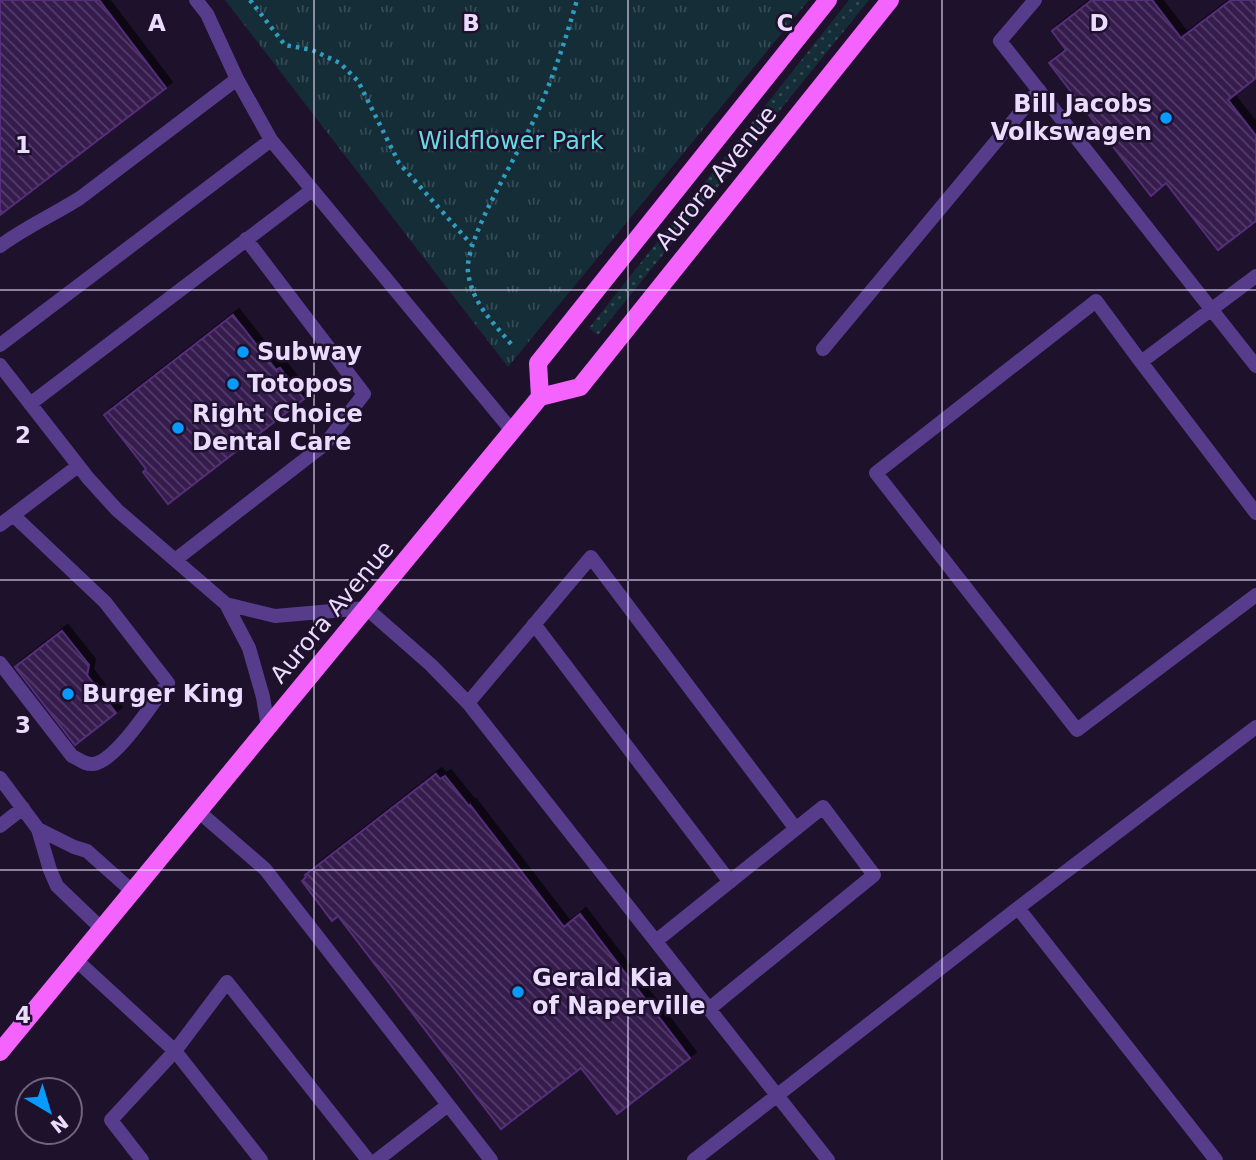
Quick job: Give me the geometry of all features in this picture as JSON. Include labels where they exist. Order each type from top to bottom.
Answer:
[{"type":"main road","name":"Aurora Avenue","points":[[540,397],[537,363],[828,0]]},
{"type":"main road","name":"Aurora Avenue","points":[[0,1052],[540,397],[580,387],[890,0]]},
{"type":"lane","points":[[195,0],[207,15],[237,79],[271,140],[513,432]]},
{"type":"lane","points":[[1035,0],[1000,41],[1256,366]]},
{"type":"lane","points":[[0,246],[27,226],[80,198],[237,79]]},
{"type":"lane","points":[[823,349],[1039,90]]},
{"type":"lane","points":[[0,345],[271,140]]},
{"type":"lane","points":[[30,404],[312,190]]},
{"type":"lane","points":[[175,560],[326,444],[364,394],[246,239]]},
{"type":"lane","points":[[1141,362],[1256,276]]},
{"type":"lane","points":[[1256,513],[1096,301],[876,473],[1077,730],[1256,595]]},
{"type":"lane","points":[[0,365],[78,466],[117,510],[226,604],[249,648],[263,697],[268,727]]},
{"type":"lane","points":[[0,525],[78,466]]},
{"type":"lane","points":[[0,663],[72,756],[89,765],[102,762],[116,750],[168,683],[105,602],[13,515]]},
{"type":"lane","points":[[468,703],[591,557],[796,829]]},
{"type":"lane","points":[[226,604],[275,616],[366,608],[431,665],[468,703],[828,1160]]},
{"type":"lane","points":[[534,624],[730,881]]},
{"type":"lane","points":[[694,1160],[1256,727]]},
{"type":"lane","points":[[0,778],[38,829],[57,887],[101,928]]},
{"type":"lane","points":[[656,941],[823,807],[874,875],[709,1009]]},
{"type":"lane","points":[[0,826],[23,808]]},
{"type":"lane","points":[[198,811],[265,869],[491,1160]]},
{"type":"lane","points":[[38,829],[87,851],[132,891]]},
{"type":"lane","points":[[1018,908],[1216,1160]]},
{"type":"lane","points":[[75,959],[176,1051],[261,1160]]},
{"type":"lane","points":[[142,1160],[111,1120],[176,1051],[227,982],[368,1160]]},
{"type":"lane","points":[[377,1160],[448,1105]]},
{"type":"path","points":[[250,0],[285,45],[312,50],[340,63],[358,82],[399,163],[471,244]]},
{"type":"path","points":[[511,344],[475,300],[468,270],[471,244],[537,114],[559,61],[577,0]]},
{"type":"green space","name":"Wildflower Park","points":[[225,0],[809,0],[508,367]]},
{"type":"green space","points":[[849,0],[869,0],[598,335],[589,328]]},
{"type":"building","points":[[0,0],[99,0],[166,88],[0,215]]},
{"type":"building","name":"Bill Jacobs Volkswagen","points":[[1092,0],[1152,0],[1181,38],[1231,0],[1256,0],[1256,78],[1228,100],[1256,136],[1256,221],[1218,250],[1166,183],[1151,196],[1049,63],[1066,50],[1052,31]]},
{"type":"building","points":[[233,315],[276,370],[280,368],[304,399],[168,504],[143,472],[146,469],[104,415]]},
{"type":"building","name":"Burger King","points":[[62,631],[89,665],[87,675],[116,713],[75,745],[15,667]]},
{"type":"building","name":"Gerald Kia of Naperville","points":[[436,774],[440,779],[445,776],[470,805],[564,927],[580,914],[690,1058],[617,1114],[581,1068],[501,1129],[338,916],[332,921],[302,881],[305,875]]},
{"type":"place","name":"Bill Jacobs Volkswagen","points":[[1166,118]]},
{"type":"place","name":"Subway","points":[[243,352]]},
{"type":"place","name":"Totopos","points":[[233,384]]},
{"type":"place","name":"Right Choice Dental Care","points":[[178,428]]},
{"type":"place","name":"Burger King","points":[[68,694]]},
{"type":"place","name":"Gerald Kia of Naperville","points":[[518,992]]}]
